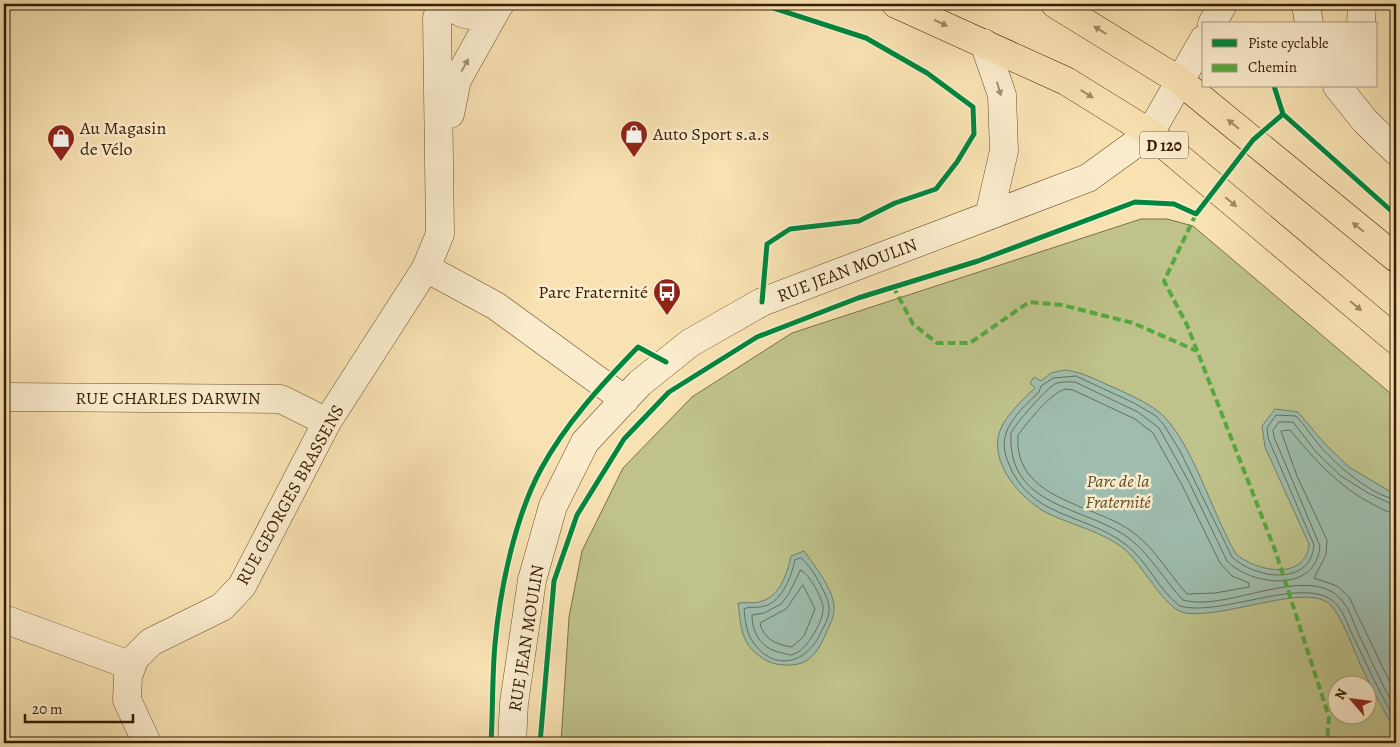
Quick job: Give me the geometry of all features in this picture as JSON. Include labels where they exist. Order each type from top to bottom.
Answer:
[{"type":"main road","name":"D 120","points":[[896,4],[1066,81],[1150,133],[1396,340]]},
{"type":"main road","points":[[1055,4],[1180,81],[1396,258]]},
{"type":"street","name":"RUE GEORGES BRASSENS","points":[[148,743],[126,700],[128,676],[135,658],[150,642],[222,607],[242,586],[327,422],[426,268],[440,234],[441,180],[438,27],[441,4]]},
{"type":"street","points":[[449,4],[463,14],[473,16],[483,15],[499,4]]},
{"type":"street","name":"RUE GEORGES BRASSENS","points":[[441,180],[457,80],[499,4]]},
{"type":"street","points":[[1213,22],[1224,4]]},
{"type":"street","points":[[1306,4],[1309,22]]},
{"type":"street","points":[[1361,22],[1362,4]]},
{"type":"street","name":"RUE JEAN MOULIN","points":[[512,743],[514,704],[532,580],[553,506],[585,442],[640,383],[690,343],[762,302],[1088,178],[1150,133],[1202,42]]},
{"type":"street","points":[[984,43],[1002,95],[1004,151],[989,216]]},
{"type":"street","points":[[1354,99],[1396,151]]},
{"type":"street","points":[[426,268],[496,306],[625,400]]},
{"type":"street","name":"RUE CHARLES DARWIN","points":[[4,397],[281,399],[327,422]]},
{"type":"street","points":[[4,619],[132,666]]},
{"type":"green space","name":"Parc de la Fraternité","points":[[1141,219],[1167,219],[1193,226],[1396,398],[1396,743],[561,743],[569,617],[582,551],[623,468],[692,397],[792,333]]},
{"type":"water","points":[[1065,370],[1084,375],[1115,388],[1159,412],[1171,424],[1191,458],[1236,554],[1255,565],[1278,570],[1290,568],[1299,564],[1306,556],[1309,544],[1265,447],[1262,426],[1275,409],[1298,412],[1325,444],[1349,467],[1396,495],[1396,731],[1378,699],[1378,674],[1365,674],[1342,622],[1332,606],[1327,602],[1315,598],[1299,597],[1201,614],[1185,613],[1177,610],[1161,595],[1138,564],[1115,542],[1098,533],[1051,515],[1029,501],[1019,491],[1003,467],[999,454],[998,441],[1001,428],[1011,412],[1035,388],[1030,383],[1034,377],[1041,381],[1051,373]]},
{"type":"water","points":[[804,551],[830,590],[834,605],[833,615],[819,648],[809,659],[795,665],[776,664],[759,656],[746,641],[741,627],[738,603],[760,602],[774,594],[782,583],[791,556]]},
{"type":"marked path","points":[[1196,214],[1164,281],[1187,325],[1275,550],[1329,717],[1327,743]]},
{"type":"marked path","points":[[893,286],[913,324],[937,343],[970,343],[1029,302],[1062,305],[1133,323],[1197,351]]},
{"type":"cycle path","points":[[761,4],[866,38],[927,73],[973,107],[974,134],[957,162],[936,189],[895,203],[859,221],[790,229],[767,244],[762,302]]},
{"type":"cycle path","points":[[1275,88],[1283,114],[1396,215]]},
{"type":"cycle path","points":[[540,743],[554,581],[577,515],[624,439],[669,392],[757,337],[858,298],[978,261],[1135,202],[1174,204],[1196,214],[1253,140],[1283,114]]},
{"type":"cycle path","points":[[491,743],[497,623],[510,554],[516,531],[532,488],[551,452],[573,420],[638,347],[666,362]]},
{"type":"place","name":"Auto Sport s.a.s","points":[[634,158]]},
{"type":"place","name":"Au Magasin de Vélo","points":[[61,162]]},
{"type":"place","name":"Parc Fraternité","points":[[667,316]]}]
